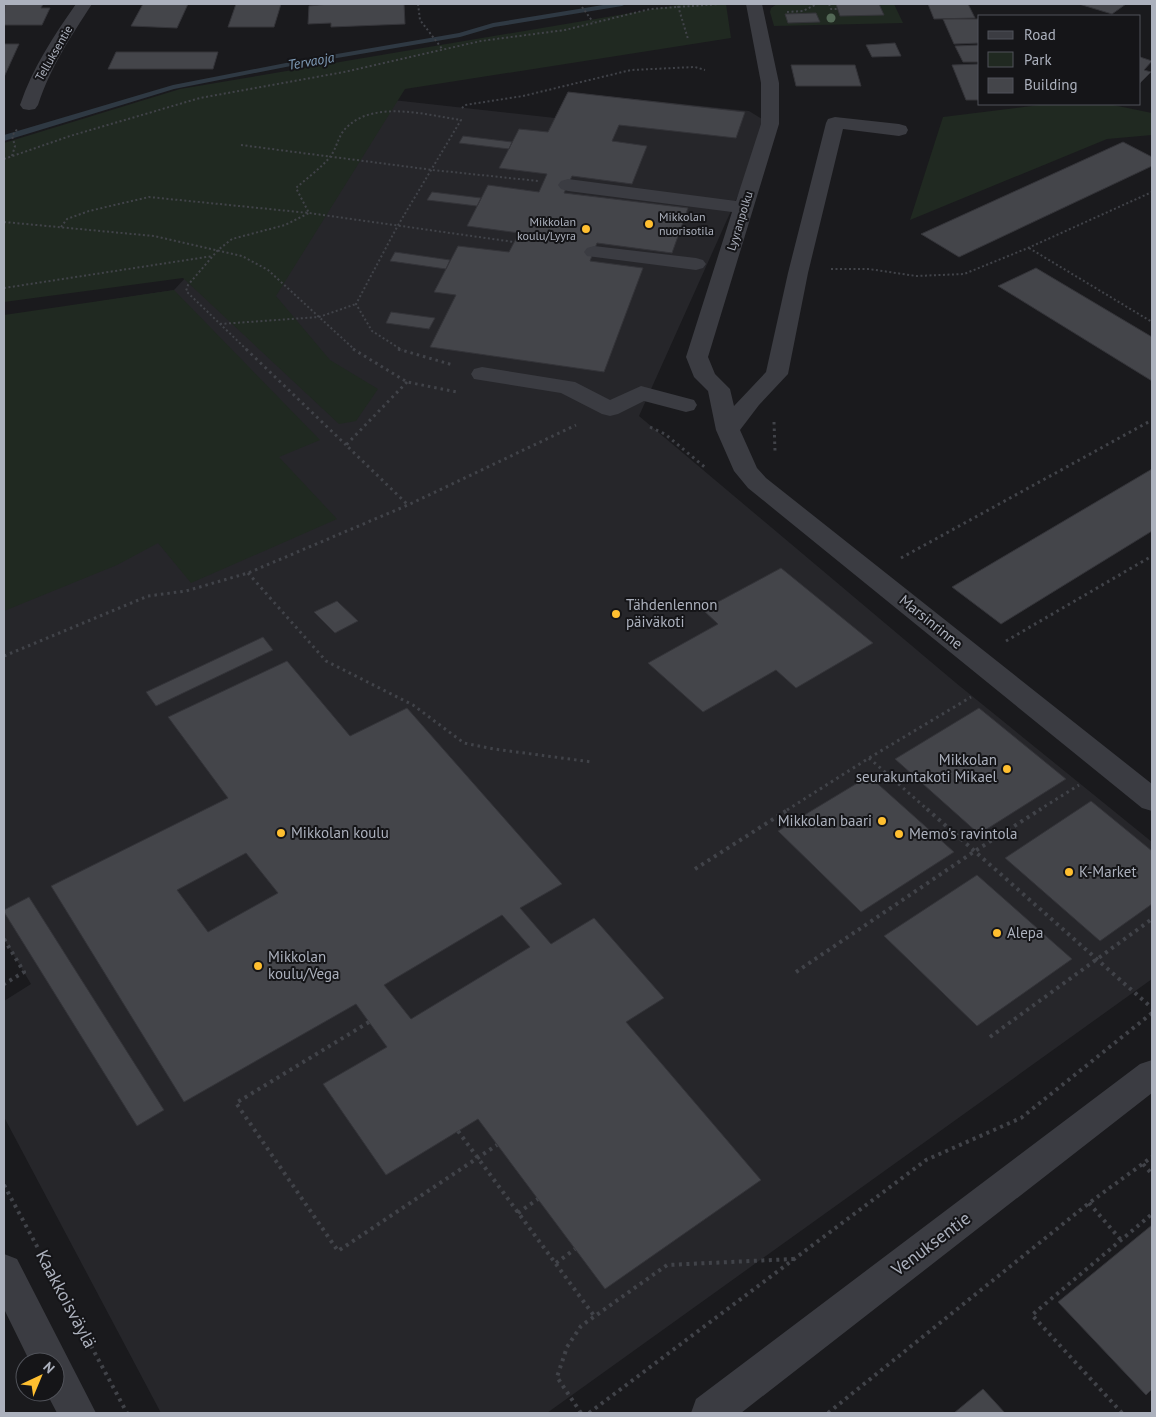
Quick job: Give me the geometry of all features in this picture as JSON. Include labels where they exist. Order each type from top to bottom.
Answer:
[{"type":"street","name":"Telluksentie","points":[[29,105],[42,71],[54,48],[84,4]]},
{"type":"street","name":"Lyyranpolku","points":[[728,430],[720,389],[704,377],[697,357],[770,124],[770,82],[754,4]]},
{"type":"street","points":[[728,430],[751,400],[777,374],[798,272],[835,123],[898,130]]},
{"type":"street","points":[[568,185],[744,208]]},
{"type":"street","points":[[594,252],[696,264]]},
{"type":"street","points":[[482,374],[567,387],[610,409],[641,393],[686,405]]},
{"type":"street","name":"Marsinrinne","points":[[728,430],[746,471],[757,483],[1152,800]]},
{"type":"street","name":"Venuksentie","points":[[710,1413],[1152,1074]]},
{"type":"street","points":[[4,1271],[45,1352]]},
{"type":"street","points":[[65,1390],[77,1413]]},
{"type":"path","points":[[418,4],[420,20],[442,50]]},
{"type":"path","points":[[4,159],[70,136],[200,98],[310,79],[481,41],[565,30],[650,9],[719,4]]},
{"type":"path","points":[[829,4],[831,9],[838,9]]},
{"type":"path","points":[[678,6],[688,39]]},
{"type":"path","points":[[582,7],[593,22]]},
{"type":"path","points":[[462,108],[465,105],[524,96],[631,70],[695,67],[705,70]]},
{"type":"path","points":[[220,324],[319,317],[356,304],[397,227],[433,170],[461,120],[401,112],[374,114],[358,119],[346,128],[330,156],[296,188],[309,213]]},
{"type":"path","points":[[12,136],[15,146],[12,157]]},
{"type":"path","points":[[241,145],[543,182]]},
{"type":"path","points":[[798,272],[842,268],[916,276],[964,274],[1028,248],[1152,192]]},
{"type":"path","points":[[61,227],[67,219],[89,211],[149,197],[309,213],[397,227],[514,242]]},
{"type":"path","points":[[309,213],[285,224],[232,239],[218,250],[188,285],[186,291],[408,505]]},
{"type":"path","points":[[4,222],[154,236],[242,256],[268,270],[357,352],[407,382],[462,393]]},
{"type":"path","points":[[1028,248],[1152,322]]},
{"type":"path","points":[[4,288],[213,256]]},
{"type":"path","points":[[356,304],[372,331],[399,349],[482,374]]},
{"type":"path","points":[[346,445],[407,382]]},
{"type":"path","points":[[4,656],[148,596],[186,591],[248,573],[408,505],[610,409],[665,434]]},
{"type":"path","points":[[896,561],[1152,420]]},
{"type":"path","points":[[568,422],[576,425]]},
{"type":"path","points":[[999,645],[1152,556]]},
{"type":"path","points":[[248,573],[326,661],[413,705],[464,743],[494,749],[592,762]]},
{"type":"path","points":[[695,868],[869,758],[980,692]]},
{"type":"path","points":[[869,758],[1152,1008]]},
{"type":"path","points":[[796,972],[975,851],[1086,780]]},
{"type":"path","points":[[990,1037],[1152,919]]},
{"type":"path","points":[[4,939],[24,972],[4,984]]},
{"type":"path","points":[[589,1413],[926,1160],[1021,1118],[1152,1013]]},
{"type":"path","points":[[369,1022],[236,1103],[338,1250],[497,1145]]},
{"type":"path","points":[[458,1131],[595,1317]]},
{"type":"path","points":[[828,1413],[1089,1203],[1152,1157]]},
{"type":"path","points":[[1143,1164],[1152,1174]]},
{"type":"path","name":"Kaakkoisväylä","points":[[4,1185],[42,1255]]},
{"type":"path","points":[[518,1213],[538,1199]]},
{"type":"path","points":[[1089,1203],[1121,1240]]},
{"type":"path","points":[[1122,1413],[1032,1315],[1152,1214]]},
{"type":"path","points":[[556,1263],[575,1249]]},
{"type":"path","points":[[581,1413],[557,1377],[567,1347],[581,1326],[667,1264],[795,1259]]},
{"type":"path","name":"Kaakkoisväylä","points":[[47,1264],[128,1413]]},
{"type":"shaded area","name":"Mikkolan koulu","points":[[312,91],[555,118],[568,92],[749,111],[770,124],[639,416],[956,683],[1152,842],[1152,979],[547,1413],[161,1413],[4,1117],[4,1001],[31,984],[4,939],[4,316],[174,290],[226,234]]},
{"type":"green space","points":[[684,4],[726,4],[731,38],[405,89],[276,296],[330,360],[378,389],[356,421],[339,424],[183,278],[4,302],[4,143],[180,89]]},
{"type":"green space","points":[[777,4],[894,4],[903,23],[774,26],[770,12],[771,8]]},
{"type":"green space","points":[[1039,105],[1113,105],[1152,113],[1152,135],[1107,139],[910,220],[943,117]]},
{"type":"green space","points":[[174,290],[320,440],[279,457],[337,519],[191,583],[158,543],[117,565],[4,611],[4,315]]},
{"type":"building","points":[[5,4],[43,4],[41,8],[50,8],[42,25],[4,25]]},
{"type":"building","points":[[143,4],[188,4],[177,28],[131,26]]},
{"type":"building","points":[[236,4],[281,4],[274,27],[228,27]]},
{"type":"building","points":[[329,4],[404,4],[405,24],[331,27],[331,23],[308,24],[309,6]]},
{"type":"building","points":[[836,4],[879,4],[884,15],[840,16]]},
{"type":"building","points":[[928,4],[968,4],[975,18],[934,19]]},
{"type":"building","points":[[1079,4],[1126,4],[1112,14]]},
{"type":"building","points":[[816,13],[820,22],[788,23],[785,14]]},
{"type":"building","points":[[943,19],[978,19],[978,43],[954,44]]},
{"type":"building","points":[[895,43],[901,56],[872,57],[866,45]]},
{"type":"building","points":[[4,44],[19,44],[4,77]]},
{"type":"building","points":[[978,45],[978,62],[963,62],[955,46]]},
{"type":"building","points":[[116,52],[218,52],[213,69],[108,69]]},
{"type":"building","points":[[1141,57],[1152,61],[1144,70],[1151,72],[1141,82]]},
{"type":"building","points":[[978,64],[978,100],[966,100],[952,65]]},
{"type":"building","points":[[791,65],[855,65],[861,86],[796,86]]},
{"type":"building","name":"Mikkolan koulu/Lyyra","points":[[568,92],[745,112],[736,138],[619,125],[612,141],[647,146],[632,184],[572,176],[564,193],[688,208],[672,253],[597,243],[590,261],[643,268],[604,372],[430,347],[456,295],[434,292],[458,246],[509,252],[519,233],[467,226],[488,185],[539,192],[547,174],[499,168],[519,129],[548,132]]},
{"type":"building","points":[[463,136],[512,142],[509,149],[459,143]]},
{"type":"building","points":[[1123,142],[1152,157],[1152,166],[959,257],[921,234]]},
{"type":"building","points":[[432,192],[481,198],[477,206],[427,200]]},
{"type":"building","points":[[395,252],[450,260],[446,269],[390,261]]},
{"type":"building","points":[[1036,268],[1152,337],[1152,381],[998,286]]},
{"type":"building","points":[[391,312],[435,318],[429,329],[386,323]]},
{"type":"building","points":[[1152,469],[1152,531],[1001,624],[952,587]]},
{"type":"building","points":[[781,568],[873,643],[796,688],[776,670],[703,712],[648,663],[718,624],[703,610]]},
{"type":"building","points":[[337,601],[358,621],[335,633],[314,612]]},
{"type":"building","points":[[263,637],[273,650],[156,706],[146,692]]},
{"type":"building","name":"Mikkolan koulu/Vega","points":[[287,661],[350,736],[407,708],[562,884],[520,908],[551,944],[594,918],[664,998],[626,1022],[761,1180],[605,1289],[478,1119],[386,1175],[323,1084],[387,1047],[356,1004],[184,1102],[51,886],[228,798],[168,717]],"holes":[[[246,853],[278,893],[208,932],[177,890]],[[502,915],[530,947],[411,1019],[384,985]]]},
{"type":"building","points":[[979,708],[1066,779],[979,834],[895,759]]},
{"type":"building","points":[[869,776],[954,852],[861,912],[778,831]]},
{"type":"building","points":[[1091,801],[1152,851],[1152,904],[1100,941],[1005,858]]},
{"type":"building","points":[[977,875],[1072,959],[977,1026],[884,936]]},
{"type":"building","points":[[29,897],[164,1110],[137,1126],[4,912],[4,910]]},
{"type":"building","points":[[1152,1225],[1152,1389],[1146,1395],[1058,1302]]},
{"type":"building","points":[[983,1389],[1005,1413],[954,1413]]},
{"type":"waterway","name":"Tervaoja","points":[[4,138],[173,87],[296,63],[460,35],[493,25],[622,4]]},
{"type":"place","name":"Mikkolan nuorisotila","points":[[649,224]]},
{"type":"place","name":"Mikkolan koulu/Lyyra","points":[[586,229]]},
{"type":"place","name":"Tähdenlennon päiväkoti","points":[[616,614]]},
{"type":"place","name":"Mikkolan seurakuntakoti Mikael","points":[[1007,769]]},
{"type":"place","name":"Mikkolan baari","points":[[882,821]]},
{"type":"place","name":"Mikkolan koulu","points":[[281,833]]},
{"type":"place","name":"Memo's ravintola","points":[[899,834]]},
{"type":"place","name":"K-Market","points":[[1069,872]]},
{"type":"place","name":"Alepa","points":[[997,933]]},
{"type":"place","name":"Mikkolan koulu/Vega","points":[[258,966]]}]
